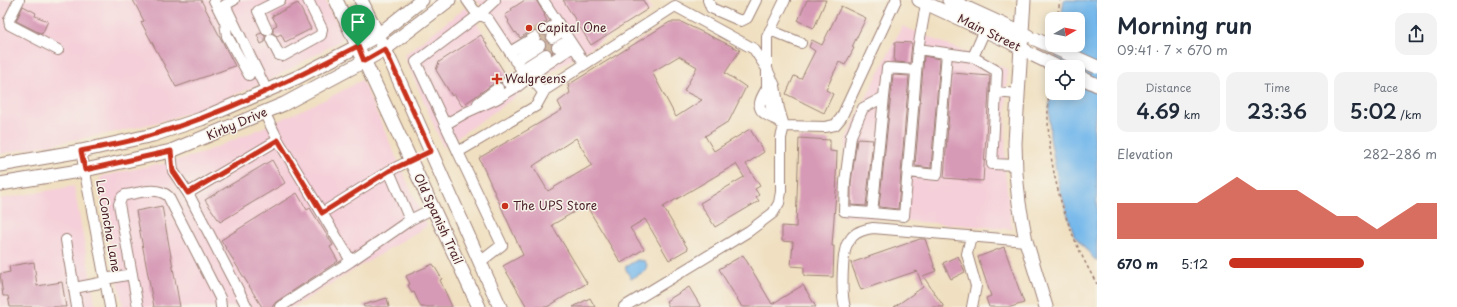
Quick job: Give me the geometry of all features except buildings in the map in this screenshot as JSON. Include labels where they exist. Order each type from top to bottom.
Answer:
[{"type":"main road","name":"Old Spanish Trail","points":[[336,0],[479,307]]},
{"type":"main road","name":"Old Spanish Trail","points":[[361,0],[385,49],[500,307]]},
{"type":"main road","name":"Kirby Drive","points":[[0,166],[81,151],[154,135],[201,118],[267,91],[358,46],[378,35],[422,0]]},
{"type":"main road","name":"Kirby Drive","points":[[0,184],[85,170],[171,151],[284,104],[364,61],[385,49],[449,0]]},
{"type":"main road","name":"Main Street","points":[[949,0],[1097,67]]},
{"type":"main road","points":[[1024,0],[1017,94],[1015,144],[1016,165],[1019,203],[1026,241],[1046,307]]},
{"type":"main road","name":"Main Street","points":[[922,2],[985,30],[1045,61]]},
{"type":"main road","points":[[1085,79],[1097,85]]},
{"type":"main road","points":[[411,160],[431,151]]},
{"type":"main road","points":[[463,272],[480,262]]},
{"type":"street","points":[[19,0],[9,20],[10,25],[58,50]]},
{"type":"street","points":[[220,4],[234,0]]},
{"type":"street","points":[[280,0],[258,11],[279,55],[282,56],[320,35],[322,29],[308,0]]},
{"type":"street","points":[[467,0],[474,10],[488,19],[517,63],[543,92]]},
{"type":"street","points":[[480,262],[502,245],[416,62],[480,14],[495,0]]},
{"type":"street","points":[[543,0],[585,64]]},
{"type":"street","points":[[708,0],[711,8],[741,21],[747,18],[756,0]]},
{"type":"street","points":[[780,123],[772,111],[767,88],[767,37],[784,0]]},
{"type":"street","points":[[780,123],[825,127],[835,125],[841,118],[896,0]]},
{"type":"street","points":[[884,97],[863,108],[851,136],[844,182],[844,211],[904,216],[922,2]]},
{"type":"street","points":[[220,4],[227,36],[249,75]]},
{"type":"street","points":[[220,4],[267,91]]},
{"type":"street","points":[[458,152],[536,106],[543,92],[675,6],[754,49],[767,69],[775,86],[779,109],[781,138],[781,192],[779,203],[773,213],[749,231],[624,307]]},
{"type":"street","points":[[770,30],[801,43]]},
{"type":"street","points":[[973,58],[985,30]]},
{"type":"street","points":[[517,63],[564,32]]},
{"type":"street","points":[[564,32],[551,36],[564,32]]},
{"type":"street","points":[[507,82],[517,63],[539,44],[517,63]]},
{"type":"street","points":[[918,49],[973,58],[997,71],[992,164],[1016,165]]},
{"type":"street","points":[[908,172],[937,174],[947,53]]},
{"type":"street","points":[[446,124],[467,112],[496,99],[518,86],[517,63]]},
{"type":"street","points":[[872,213],[887,68],[916,70]]},
{"type":"street","points":[[467,112],[498,88]]},
{"type":"street","points":[[996,92],[1017,94]]},
{"type":"street","points":[[264,112],[278,140],[351,261]]},
{"type":"street","points":[[188,193],[278,140]]},
{"type":"street","name":"La Concha Lane","points":[[81,151],[110,307]]},
{"type":"street","points":[[171,151],[173,171],[188,193],[247,307]]},
{"type":"street","points":[[322,213],[389,171],[411,160]]},
{"type":"street","points":[[389,171],[410,220]]},
{"type":"street","points":[[138,307],[118,204],[120,199],[126,195],[155,190],[163,192],[168,196],[220,298],[221,307]]},
{"type":"street","points":[[280,307],[351,261],[410,220],[434,208]]},
{"type":"street","points":[[845,307],[842,288],[845,254],[848,244],[854,235],[863,230],[873,228],[1026,241]]},
{"type":"street","points":[[971,236],[968,254],[976,286],[972,307]]},
{"type":"street","points":[[66,240],[77,307]]},
{"type":"street","points":[[74,288],[132,274]]},
{"type":"path","points":[[1058,12],[1060,0]]},
{"type":"path","points":[[1049,100],[1051,150],[1060,197],[1080,252],[1097,284]]},
{"type":"shaded area","points":[[0,0],[325,0],[343,35],[340,41],[274,78],[209,106],[166,120],[126,130],[0,154]]},
{"type":"shaded area","points":[[474,0],[647,0],[652,10],[540,79],[528,70],[492,13]]},
{"type":"shaded area","points":[[466,7],[520,94],[443,147],[404,55]]},
{"type":"shaded area","points":[[902,26],[1007,69],[1005,172],[1012,229],[842,216],[846,138]]},
{"type":"shaded area","points":[[362,80],[427,226],[293,307],[123,307],[99,188],[100,178],[103,176],[158,165],[197,155],[328,98]]},
{"type":"shaded area","points":[[74,186],[96,307],[0,307],[0,199]]},
{"type":"water","points":[[1064,0],[1097,0],[1097,96],[1094,131],[1097,160],[1097,262],[1074,235],[1059,186],[1050,138],[1050,100],[1085,100],[1085,60],[1056,60],[1057,52],[1085,52],[1085,12],[1062,12]]},
{"type":"water","points":[[637,260],[645,261],[647,265],[645,271],[631,279],[625,267]]},
{"type":"tunnel","points":[[533,34],[544,27]]},
{"type":"tunnel","points":[[537,41],[549,34]]},
{"type":"tunnel","points":[[543,50],[555,43]]},
{"type":"place","name":"Capital One","points":[[529,28]]},
{"type":"place","name":"Walgreens","points":[[497,79]]},
{"type":"place","name":"The UPS Store","points":[[505,206]]},
{"type":"route","points":[[358,46],[364,61],[385,49],[431,151],[389,171],[322,213],[309,189],[303,182],[278,140],[188,193],[173,171],[171,151],[85,170],[81,151],[154,135],[201,118],[298,77],[358,46]]}]
